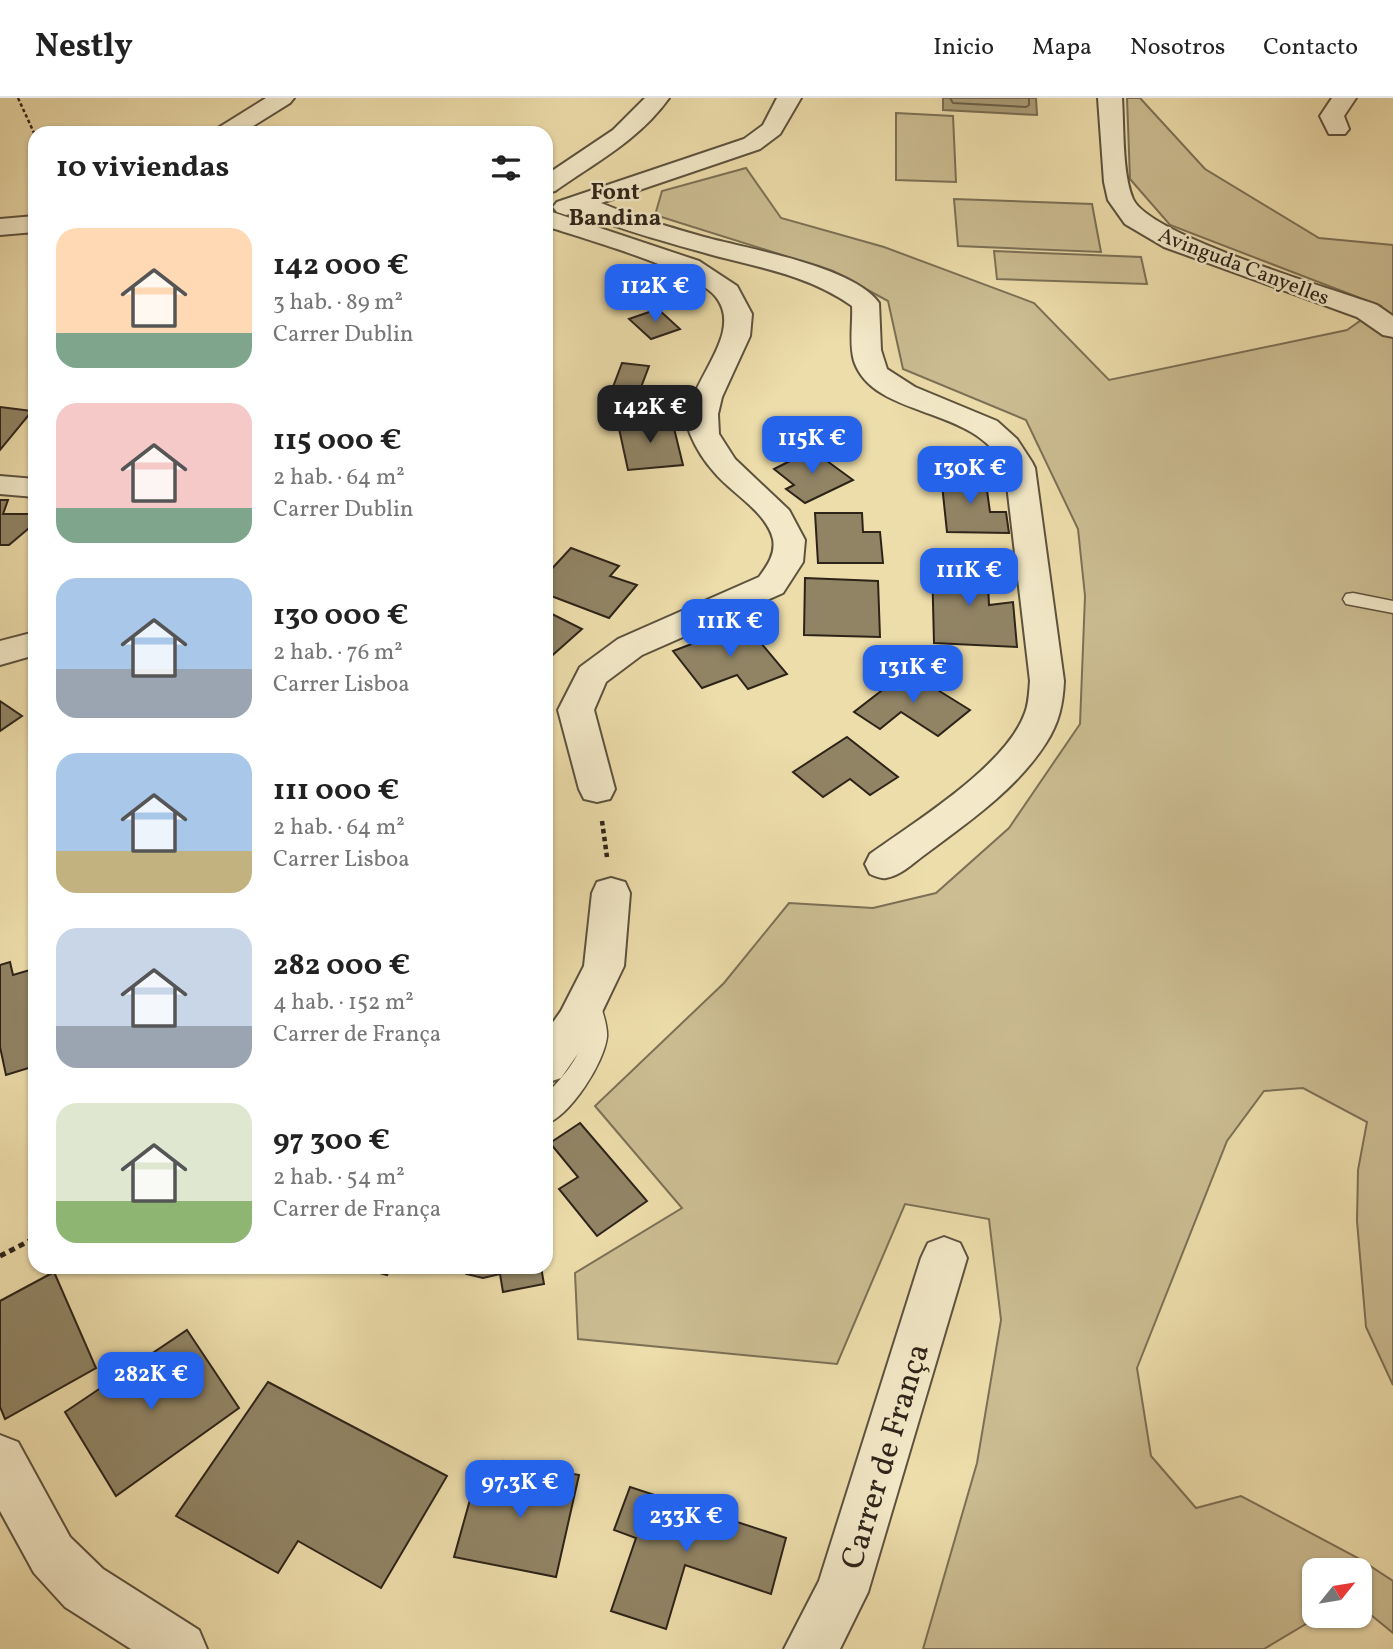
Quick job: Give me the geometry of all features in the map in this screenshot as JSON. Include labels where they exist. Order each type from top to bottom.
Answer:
[{"type":"street","points":[[237,126],[282,98]]},
{"type":"street","points":[[553,181],[629,128],[650,111],[657,98]]},
{"type":"street","points":[[553,213],[752,144],[772,130],[789,98]]},
{"type":"street","name":"Avinguda Canyelles","points":[[1110,98],[1116,182],[1121,200],[1134,219],[1173,242],[1367,311],[1393,329]]},
{"type":"street","points":[[1337,130],[1332,116],[1343,98]]},
{"type":"street","points":[[578,203],[647,229],[813,274],[846,288],[865,303],[868,360],[875,374],[892,388],[988,427],[1001,436],[1013,452],[1020,468],[1047,681],[1043,714],[1027,742],[989,785],[884,864]]},
{"type":"street","points":[[553,218],[690,267],[727,292],[738,314],[736,336],[708,397],[703,414],[704,434],[724,465],[778,517],[789,540],[787,562],[771,584],[630,647],[592,675],[576,710],[597,789]]},
{"type":"street","points":[[0,227],[28,225]]},
{"type":"street","points":[[0,485],[28,487]]},
{"type":"street","points":[[0,653],[28,645]]},
{"type":"street","points":[[553,1055],[576,1023],[604,966],[611,893]]},
{"type":"street","name":"Carrer de França","points":[[811,1649],[842,1592],[944,1258]]},
{"type":"street","points":[[0,1460],[52,1555],[84,1588],[180,1649]]},
{"type":"lane","points":[[1353,599],[1393,607]]},
{"type":"lane","points":[[553,1105],[581,1073],[595,1036],[587,1002]]},
{"type":"path","points":[[18,98],[31,126]]},
{"type":"path","points":[[0,1256],[28,1242]]},
{"type":"shaded area","points":[[1127,98],[1140,98],[1205,169],[1319,238],[1393,245],[1393,1385],[1366,1327],[1357,1221],[1358,1170],[1367,1122],[1303,1088],[1264,1091],[1227,1141],[1137,1368],[1151,1456],[1196,1508],[1241,1496],[1358,1558],[1302,1558],[1302,1626],[1264,1649],[923,1649],[977,1463],[1001,1320],[989,1219],[905,1204],[837,1364],[578,1339],[575,1273],[682,1208],[595,1106],[724,983],[789,903],[873,908],[936,893],[1009,828],[1080,724],[1085,596],[1078,529],[1026,420],[903,369],[888,301],[833,271],[655,215],[662,191],[746,168],[781,218],[884,247],[1034,303],[1109,380],[1347,330],[1381,306],[1170,225],[1130,179]]},
{"type":"shaded area","points":[[896,113],[953,116],[956,182],[896,180]]},
{"type":"shaded area","points":[[954,199],[1092,204],[1101,252],[958,246]]},
{"type":"shaded area","points":[[994,251],[1141,257],[1147,284],[997,279]]},
{"type":"shaded area","points":[[1372,1567],[1393,1581],[1393,1633],[1372,1616]]},
{"type":"water","points":[[943,98],[1036,98],[1037,115],[943,110]]},
{"type":"building","points":[[658,309],[680,329],[651,339],[629,319]]},
{"type":"building","points":[[622,363],[649,366],[637,398],[610,395]]},
{"type":"building","points":[[0,407],[28,410],[28,416],[0,450]]},
{"type":"building","points":[[672,420],[683,465],[628,470],[618,424]]},
{"type":"building","points":[[812,450],[853,480],[805,503],[786,489],[794,485],[774,469]]},
{"type":"building","points":[[941,475],[985,476],[990,512],[1006,512],[1009,533],[947,532]]},
{"type":"building","points":[[0,500],[8,500],[3,514],[28,514],[28,529],[9,545],[0,545]]},
{"type":"building","points":[[815,513],[862,513],[863,532],[880,532],[883,563],[818,563]]},
{"type":"building","points":[[571,548],[619,566],[610,576],[637,585],[609,618],[553,597],[553,567]]},
{"type":"building","points":[[932,563],[987,565],[989,605],[1013,602],[1017,647],[934,643]]},
{"type":"building","points":[[805,578],[878,581],[880,637],[804,635]]},
{"type":"building","points":[[553,614],[582,629],[553,655]]},
{"type":"building","points":[[745,624],[787,674],[748,689],[737,675],[702,688],[673,651]]},
{"type":"building","points":[[907,671],[970,710],[938,736],[901,712],[880,729],[854,712]]},
{"type":"building","points":[[0,701],[22,716],[0,731]]},
{"type":"building","points":[[847,737],[898,777],[870,795],[850,779],[823,797],[793,772]]},
{"type":"building","points":[[10,962],[13,975],[28,970],[28,1068],[6,1075],[0,1047],[0,965]]},
{"type":"building","points":[[580,1123],[647,1201],[597,1236],[559,1189],[578,1177],[553,1147],[553,1141]]},
{"type":"building","points":[[55,1274],[96,1368],[5,1419],[0,1407],[0,1301]]},
{"type":"building","points":[[466,1274],[500,1274],[483,1278]]},
{"type":"building","points":[[500,1274],[542,1274],[544,1284],[503,1292]]},
{"type":"building","points":[[187,1330],[239,1408],[116,1496],[65,1412]]},
{"type":"building","points":[[268,1382],[447,1476],[381,1588],[298,1541],[278,1573],[176,1516]]},
{"type":"building","points":[[504,1461],[579,1475],[556,1577],[454,1557],[473,1489],[495,1494]]},
{"type":"building","points":[[630,1487],[786,1538],[771,1594],[685,1565],[666,1629],[611,1611],[636,1538],[614,1530]]},
{"type":"district","name":"Font Bandina","points":[[615,204]]}]
